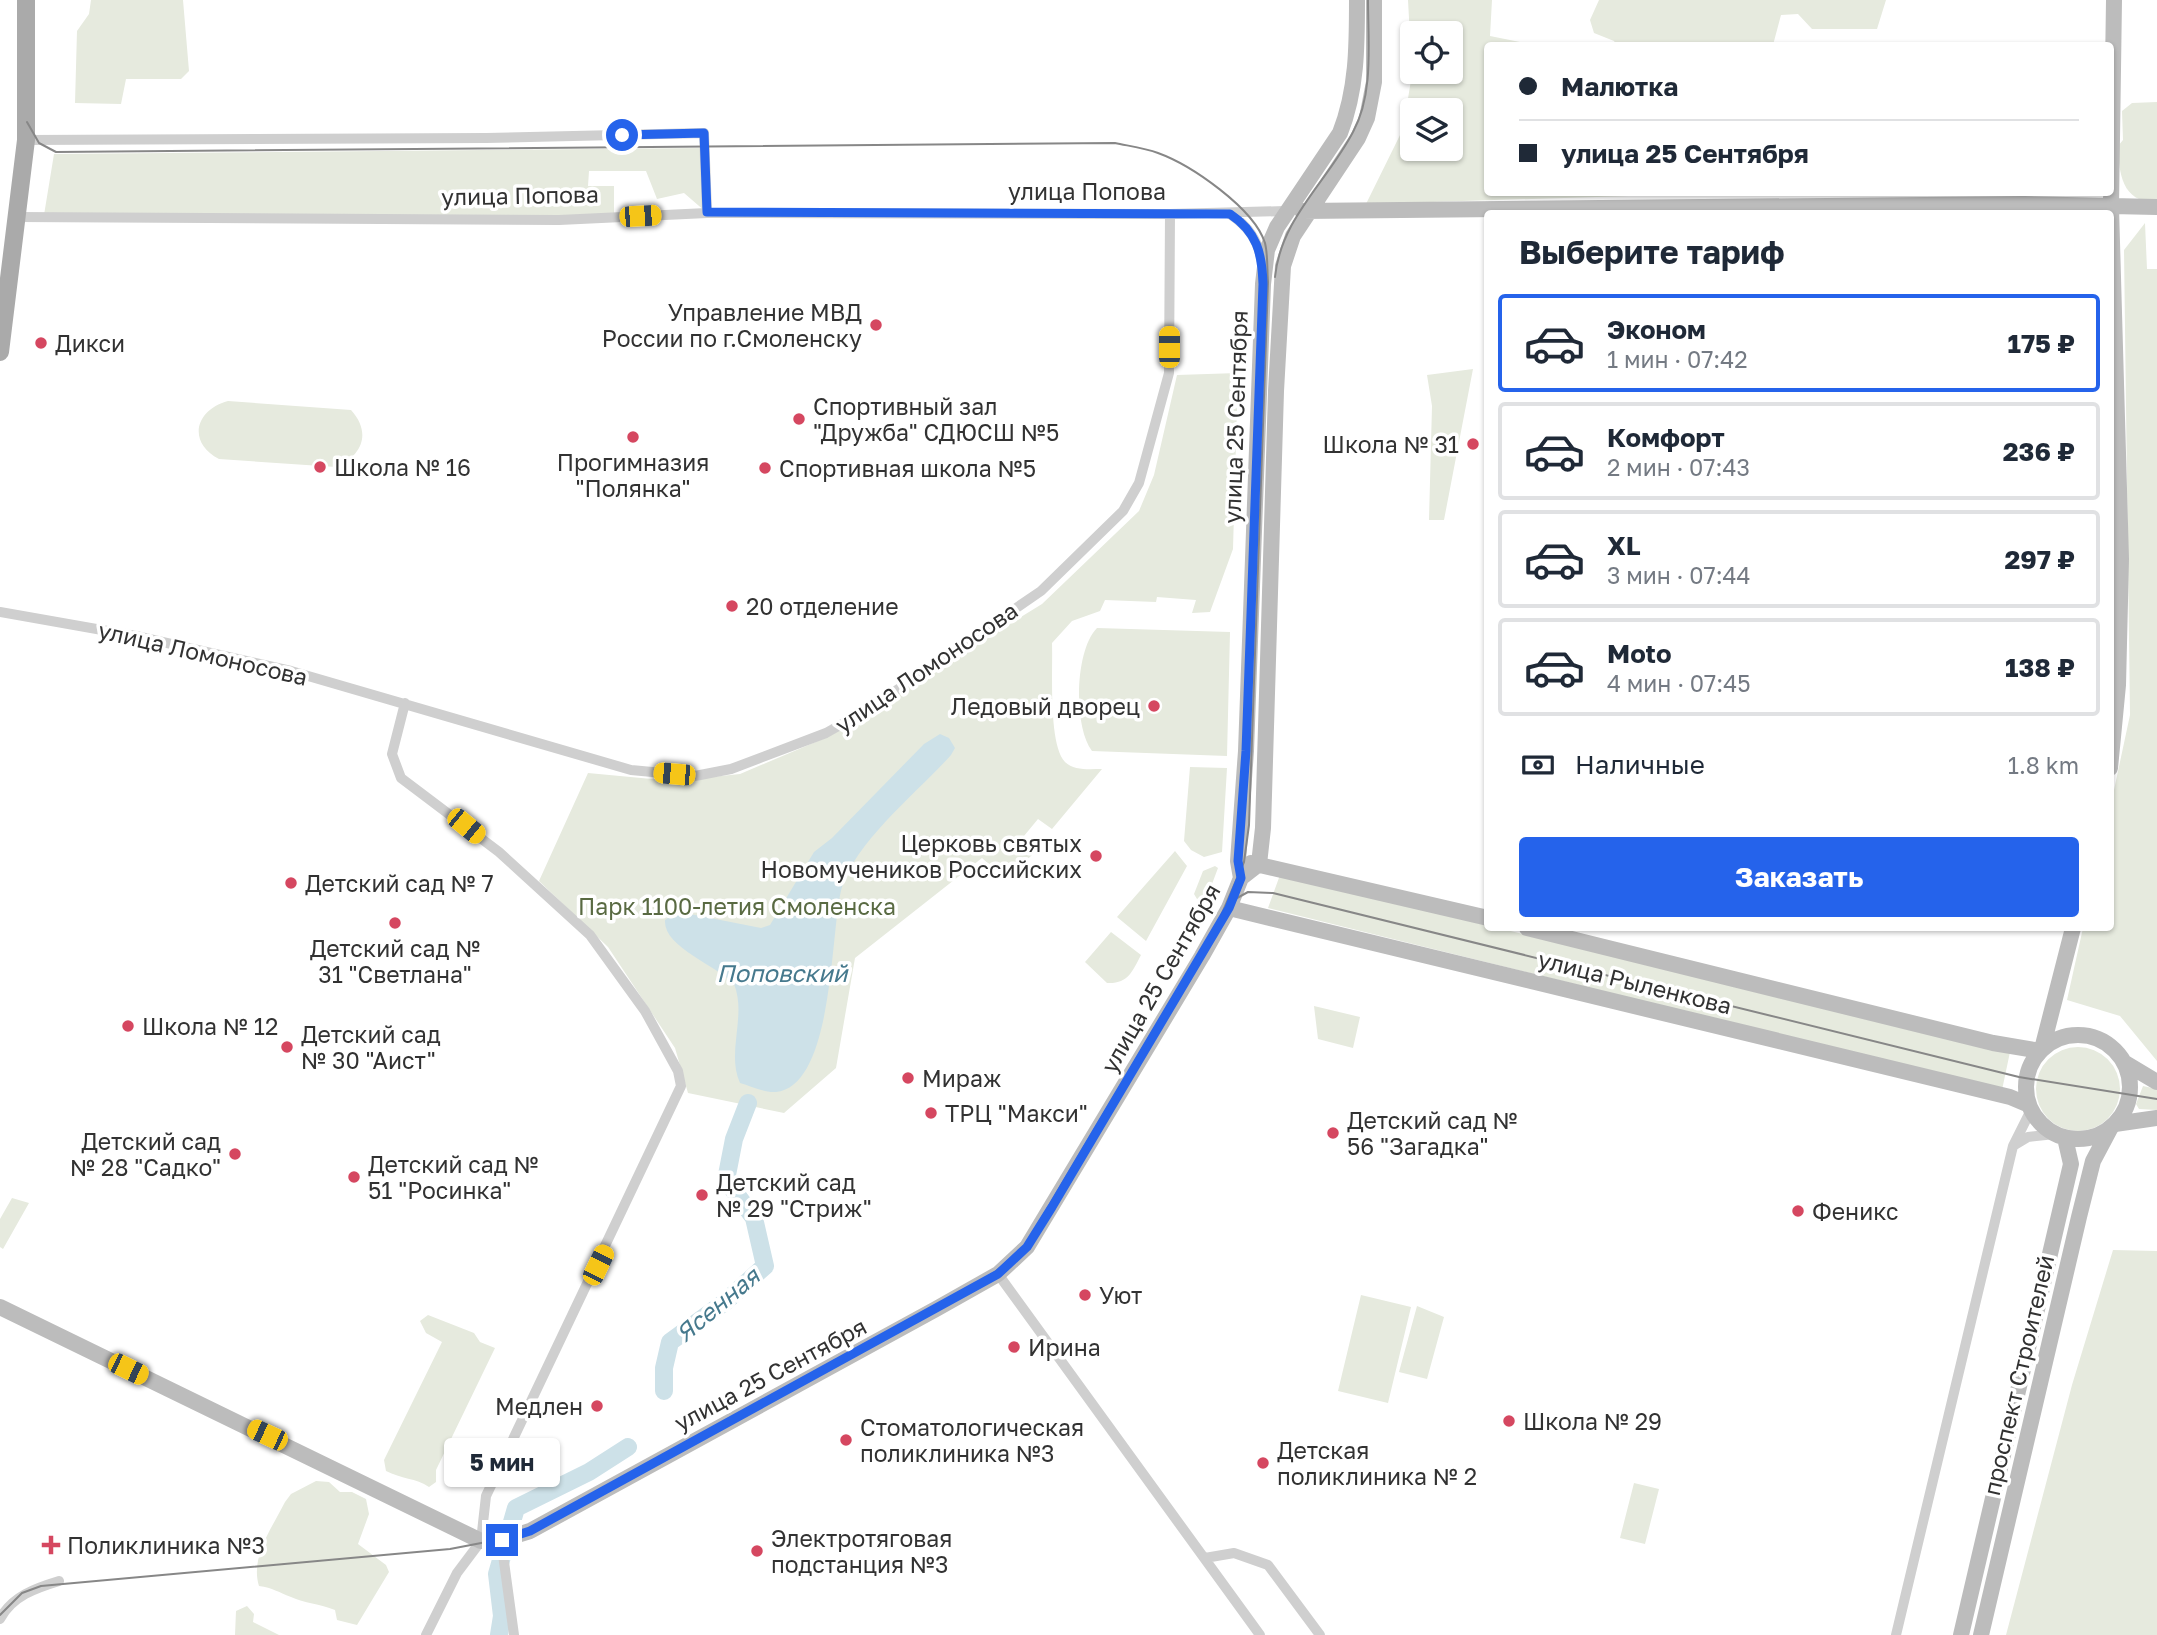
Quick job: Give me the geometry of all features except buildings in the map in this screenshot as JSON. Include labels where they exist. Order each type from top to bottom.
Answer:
[{"type":"main road","points":[[0,352],[26,131],[26,0]]},
{"type":"main road","name":"улица 25 Сентября","points":[[481,1541],[501,1542],[530,1531],[998,1274],[1027,1247],[1229,908],[1241,878],[1238,861],[1243,825],[1248,723],[1263,284],[1267,250],[1285,211],[1340,133],[1346,117],[1354,84],[1357,0]]},
{"type":"main road","points":[[1241,878],[1259,864],[1282,278],[1289,245],[1358,138],[1367,118],[1374,82],[1374,0]]},
{"type":"main road","points":[[2114,0],[2114,42]]},
{"type":"main road","points":[[2112,196],[2112,210]]},
{"type":"main road","name":"улица Попова","points":[[1285,211],[2020,204],[2157,207]]},
{"type":"main road","points":[[2114,285],[2121,559],[2118,685],[2114,726]]},
{"type":"main road","points":[[1238,861],[1484,917]]},
{"type":"main road","name":"улица Рыленкова","points":[[1229,908],[2010,1097],[2030,1107]]},
{"type":"main road","name":"улица Рыленкова","points":[[1539,931],[1993,1043],[2041,1050]]},
{"type":"main road","points":[[2072,931],[2041,1050],[2027,1079],[2030,1107],[2037,1119],[2060,1136],[2081,1140],[2096,1136],[2113,1126],[2124,1113],[2130,1095],[2130,1079],[2125,1063]]},
{"type":"main road","points":[[2055,1001],[2066,1028],[2077,1035],[2105,1042],[2125,1063],[2157,1082]]},
{"type":"main road","points":[[2041,1050],[2064,1037],[2077,1035]]},
{"type":"main road","points":[[2113,1126],[2157,1118]]},
{"type":"main road","name":"проспект Строителей","points":[[1981,1635],[2079,1217],[2094,1161],[2113,1126]]},
{"type":"main road","name":"проспект Строителей","points":[[1961,1635],[2071,1164],[2060,1136]]},
{"type":"main road","points":[[0,1307],[481,1541]]},
{"type":"street","points":[[26,131],[486,138],[704,133],[707,212]]},
{"type":"street","name":"улица Попова","points":[[17,217],[559,220],[707,212],[1230,214],[1285,211]]},
{"type":"street","name":"улица Ломоносова","points":[[0,612],[228,657],[405,703],[631,770],[695,776],[730,769],[826,733],[872,707],[1041,591],[1123,512],[1139,483],[1169,373],[1170,214]]},
{"type":"street","points":[[1230,214],[1248,227],[1259,248],[1263,284]]},
{"type":"street","points":[[405,703],[392,754],[401,778],[499,852],[590,935],[645,1011],[678,1070],[681,1086],[486,1496],[481,1541],[457,1573],[426,1635]]},
{"type":"street","points":[[1896,1635],[2013,1146],[2030,1107]]},
{"type":"street","points":[[2013,1146],[2028,1137],[2060,1136]]},
{"type":"street","points":[[998,1274],[1260,1635]]},
{"type":"street","points":[[501,1542],[514,1635]]},
{"type":"street","points":[[1205,1558],[1234,1553],[1268,1565],[1320,1635]]},
{"type":"street","points":[[0,1619],[20,1597],[33,1589],[59,1581]]},
{"type":"green space","points":[[91,0],[183,0],[189,71],[181,79],[126,79],[121,104],[75,103],[77,31],[89,14]]},
{"type":"green space","points":[[1408,0],[1492,0],[1490,36],[1520,42],[1484,42],[1484,196],[1628,196],[1366,204],[1400,135],[1400,161],[1463,161],[1463,98],[1408,98],[1410,84],[1463,84],[1463,21],[1409,21]]},
{"type":"green space","points":[[1599,0],[1886,0],[1877,29],[1812,29],[1798,14],[1781,15],[1774,42],[1615,42],[1594,33],[1590,20]]},
{"type":"green space","points":[[2157,102],[2157,202],[2136,198],[2125,185],[2118,146],[2123,140],[2122,111],[2132,103]]},
{"type":"green space","points":[[704,148],[706,212],[684,193],[657,199],[646,171],[589,171],[588,186],[614,186],[614,216],[44,215],[54,154]]},
{"type":"green space","points":[[2145,223],[2147,269],[2157,269],[2157,1061],[2120,1016],[2067,1000],[2082,931],[2114,931],[2114,790],[2130,715],[2124,250]]},
{"type":"green space","points":[[1473,369],[1444,520],[1429,520],[1432,406],[1427,375]]},
{"type":"green space","name":"Парк 1100-летия Смоленска","points":[[1238,373],[1233,549],[1210,612],[1192,613],[1196,600],[1157,597],[1156,602],[1105,600],[1100,611],[1072,621],[1052,643],[1054,724],[1060,753],[1065,762],[1073,767],[1102,769],[1052,829],[1038,819],[1019,842],[1032,855],[1006,880],[982,858],[855,958],[836,1068],[784,1113],[688,1093],[675,1048],[608,947],[539,881],[588,773],[673,781],[740,774],[825,738],[1042,604],[1139,511],[1154,475],[1177,375]]},
{"type":"green space","points":[[228,401],[351,410],[361,427],[361,443],[352,457],[336,467],[219,459],[202,444],[199,427],[208,411]]},
{"type":"green space","name":"Ледовый дворец","points":[[1097,628],[1230,632],[1227,756],[1092,751],[1082,724],[1079,688],[1084,653]]},
{"type":"green space","points":[[1190,767],[1227,768],[1222,852],[1204,857],[1191,850],[1184,841]]},
{"type":"green space","points":[[1175,851],[1187,866],[1146,941],[1117,917]]},
{"type":"green space","points":[[1215,866],[1218,868],[1206,900],[1197,899],[1194,894],[1203,871]]},
{"type":"green space","points":[[1280,875],[1484,924],[1484,931],[1511,931],[2010,1052],[2002,1090],[1268,908]]},
{"type":"green space","points":[[1111,932],[1141,955],[1125,979],[1107,983],[1085,962]]},
{"type":"green space","points":[[1314,1006],[1360,1017],[1353,1048],[1318,1039]]},
{"type":"green space","points":[[2078,1047],[2094,1050],[2108,1059],[2117,1073],[2120,1089],[2117,1105],[2108,1119],[2094,1128],[2078,1131],[2062,1128],[2048,1119],[2039,1105],[2036,1089],[2039,1073],[2048,1059],[2062,1050]]},
{"type":"green space","points":[[2143,1086],[2157,1089],[2157,1110],[2139,1109],[2136,1104]]},
{"type":"green space","points":[[12,1198],[29,1203],[3,1249],[0,1247],[0,1219]]},
{"type":"green space","points":[[2113,1250],[2157,1251],[2157,1635],[2006,1635],[2072,1385]]},
{"type":"green space","points":[[1361,1295],[1411,1307],[1388,1403],[1338,1391]]},
{"type":"green space","points":[[1417,1306],[1444,1317],[1427,1379],[1399,1372]]},
{"type":"green space","points":[[428,1315],[474,1333],[480,1342],[495,1348],[436,1470],[436,1482],[429,1487],[386,1471],[384,1460],[442,1342],[426,1333],[420,1321]]},
{"type":"green space","points":[[316,1481],[329,1482],[340,1492],[352,1492],[366,1499],[369,1514],[358,1544],[386,1565],[389,1572],[357,1625],[337,1620],[335,1610],[259,1586],[257,1564],[260,1554],[285,1502],[291,1494]]},
{"type":"green space","points":[[1634,1483],[1659,1489],[1645,1544],[1620,1538]]},
{"type":"green space","points":[[247,1606],[254,1614],[253,1622],[279,1635],[235,1635],[236,1611]]},
{"type":"water","name":"Поповский","points":[[940,734],[949,738],[955,748],[951,755],[874,835],[860,852],[842,887],[827,1002],[820,1035],[810,1063],[795,1083],[776,1092],[740,1083],[735,1059],[738,1009],[734,984],[672,939],[665,920],[674,914],[685,913],[761,928],[770,925],[814,852],[832,838],[924,744]]},
{"type":"waterway","name":"Ясенная","points":[[664,1391],[664,1368],[670,1342],[725,1302],[765,1266],[754,1218],[726,1180],[734,1139],[748,1103]]},
{"type":"waterway","name":"Ясенная","points":[[499,1635],[502,1616],[497,1574],[516,1508],[589,1472],[628,1447]]},
{"type":"tram line","points":[[1275,277],[1279,256],[1295,218],[1342,150],[1360,117],[1367,85],[1368,0]]},
{"type":"tram line","points":[[0,1615],[22,1593],[41,1586],[450,1549],[502,1539],[529,1530],[936,1307],[995,1272],[1025,1246],[1220,918],[1244,862],[1249,825],[1268,282],[1265,243],[1259,230],[1235,202],[1220,189],[1172,159],[1148,150],[1115,143],[56,152],[39,143],[27,122]]},
{"type":"tram line","points":[[1228,903],[1248,892],[1273,893],[2019,1077],[2157,1099]]},
{"type":"place","name":"Управление МВД России по г.Смоленску","points":[[876,325]]},
{"type":"place","name":"Дикси","points":[[41,343]]},
{"type":"place","name":"Спортивный зал \"Дружба\" СДЮСШ №5","points":[[799,419]]},
{"type":"place","name":"Прогимназия \"Полянка\"","points":[[633,437]]},
{"type":"place","name":"Школа № 31","points":[[1473,444]]},
{"type":"place","name":"Школа № 16","points":[[320,467]]},
{"type":"place","name":"Спортивная школа №5","points":[[765,468]]},
{"type":"place","name":"20 отделение","points":[[732,606]]},
{"type":"place","name":"Ледовый дворец","points":[[1154,706]]},
{"type":"place","name":"Церковь святых Новомучеников Российских","points":[[1096,856]]},
{"type":"place","name":"Детский сад № 7","points":[[291,883]]},
{"type":"place","name":"Детский сад № 31 \"Светлана\"","points":[[395,923]]},
{"type":"place","name":"Школа № 12","points":[[128,1026]]},
{"type":"place","name":"Детский сад № 30 \"Аист\"","points":[[287,1047]]},
{"type":"place","name":"Мираж","points":[[908,1078]]},
{"type":"place","name":"ТРЦ \"Макси\"","points":[[931,1113]]},
{"type":"place","name":"Детский сад № 56 \"Загадка\"","points":[[1333,1133]]},
{"type":"place","name":"Детский сад № 28 \"Садко\"","points":[[235,1154]]},
{"type":"place","name":"Детский сад № 51 \"Росинка\"","points":[[354,1177]]},
{"type":"place","name":"Детский сад № 29 \"Стриж\"","points":[[702,1195]]},
{"type":"place","name":"Феникс","points":[[1798,1211]]},
{"type":"place","name":"Уют","points":[[1085,1295]]},
{"type":"place","name":"Ирина","points":[[1014,1347]]},
{"type":"place","name":"Медлен","points":[[597,1406]]},
{"type":"place","name":"Школа № 29","points":[[1509,1421]]},
{"type":"place","name":"Стоматологическая поликлиника №3","points":[[846,1440]]},
{"type":"place","name":"Детская поликлиника № 2","points":[[1263,1463]]},
{"type":"place","name":"Поликлиника №3","points":[[51,1545]]},
{"type":"place","name":"Электротяговая подстанция №3","points":[[757,1551]]},
{"type":"route","points":[[502,1540],[530,1531],[998,1274],[1027,1247],[1052,1207],[1202,956],[1229,908],[1241,878],[1238,861],[1243,825],[1263,284],[1259,248],[1248,227],[1230,214],[707,212],[704,133],[622,135]]}]
